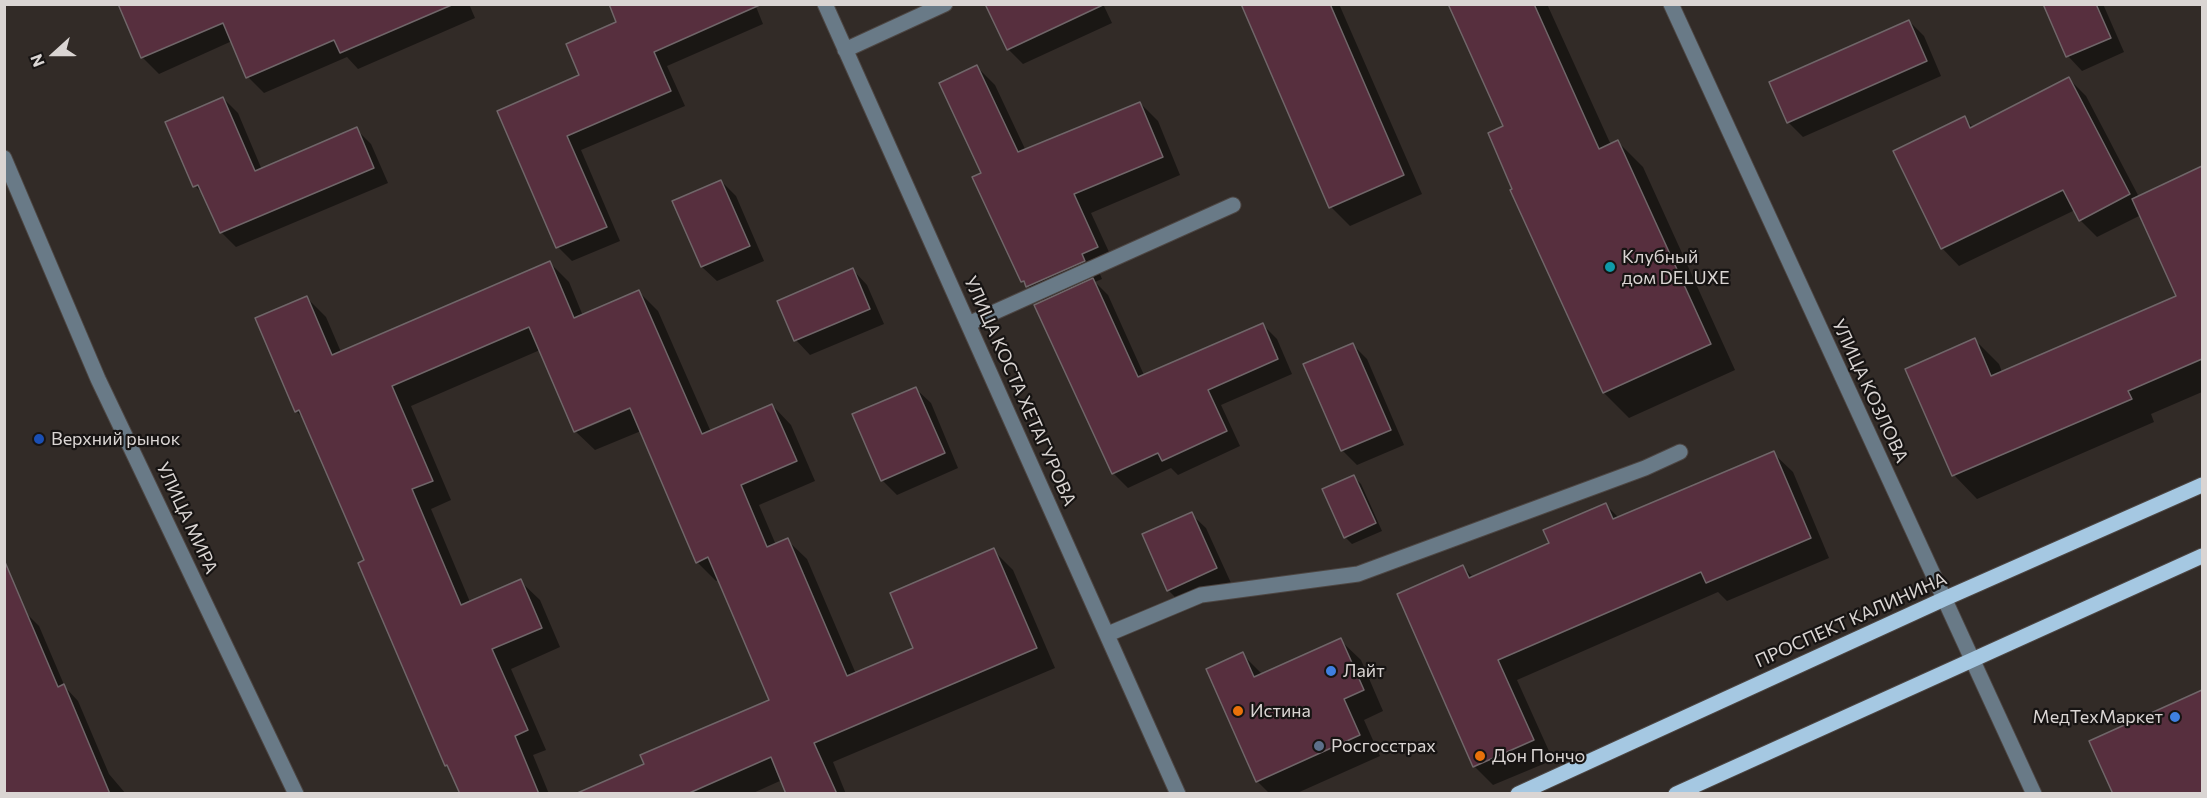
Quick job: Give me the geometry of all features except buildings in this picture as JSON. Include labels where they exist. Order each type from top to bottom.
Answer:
[{"type":"main road","name":"ПРОСПЕКТ КАЛИНИНА","points":[[1518,794],[1944,599],[2202,485]]},
{"type":"main road","points":[[1676,794],[2202,556]]},
{"type":"street","name":"УЛИЦА КОСТА ХЕТАГУРОВА","points":[[825,4],[1178,794]]},
{"type":"street","points":[[845,50],[945,4]]},
{"type":"street","name":"УЛИЦА КОЗЛОВА","points":[[1671,4],[2034,794]]},
{"type":"street","name":"УЛИЦА МИРА","points":[[4,158],[98,380],[296,794]]},
{"type":"street","points":[[968,324],[1233,205]]},
{"type":"street","points":[[1108,634],[1201,595],[1358,574],[1645,468],[1680,452]]},
{"type":"place","name":"Клубный дом DELUXE","points":[[1610,267]]},
{"type":"place","name":"Верхний рынок","points":[[39,439]]},
{"type":"place","name":"Лайт","points":[[1331,671]]},
{"type":"place","name":"Истина","points":[[1238,711]]},
{"type":"place","name":"МедТехМаркет","points":[[2175,717]]},
{"type":"place","name":"Росгосстрах","points":[[1319,746]]},
{"type":"place","name":"Дон Пончо","points":[[1480,756]]}]
